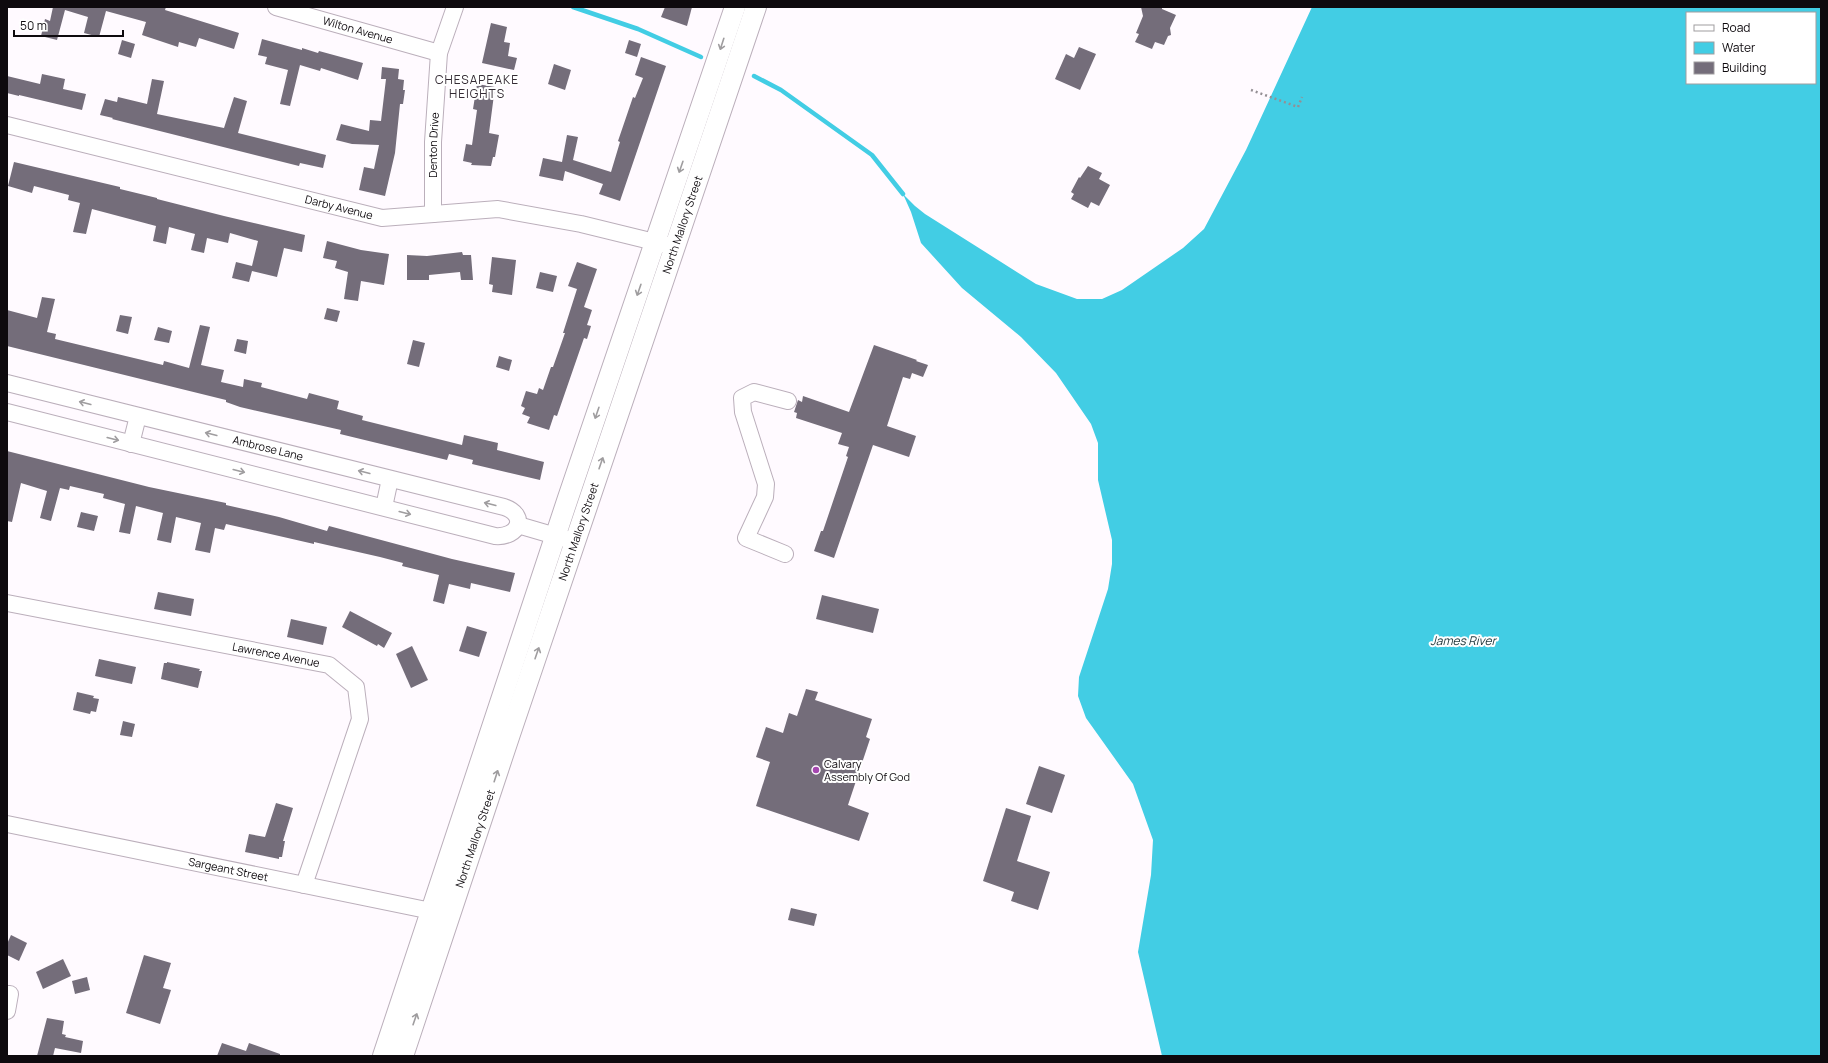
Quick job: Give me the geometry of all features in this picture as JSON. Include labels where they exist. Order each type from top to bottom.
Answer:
[{"type":"main road","name":"North Mallory Street","points":[[383,1056],[556,536],[735,7]]},
{"type":"main road","name":"North Mallory Street","points":[[403,1056],[510,734],[756,7]]},
{"type":"street","name":"Wilton Avenue","points":[[276,7],[439,53]]},
{"type":"street","name":"Denton Drive","points":[[433,214],[432,142],[439,53],[455,7]]},
{"type":"street","name":"Darby Avenue","points":[[7,125],[382,218],[498,210],[580,224],[675,247]]},
{"type":"street","name":"Ambrose Lane","points":[[7,383],[508,508],[516,516],[518,525]]},
{"type":"street","points":[[785,554],[746,538],[765,497],[766,484],[743,412],[742,398],[754,392],[788,401]]},
{"type":"street","points":[[7,412],[495,536],[508,535],[516,530],[518,525],[576,542]]},
{"type":"street","points":[[131,444],[138,416]]},
{"type":"street","points":[[384,508],[390,479]]},
{"type":"street","name":"Lawrence Avenue","points":[[7,602],[329,665],[356,687],[360,719],[304,886]]},
{"type":"street","name":"Sargeant Street","points":[[7,824],[451,915]]},
{"type":"street","points":[[7,994],[10,994],[7,1012]]},
{"type":"path","points":[[1251,90],[1298,107],[1302,97]]},
{"type":"water","name":"James River","points":[[1312,7],[1821,7],[1821,1056],[1162,1056],[1138,952],[1151,875],[1153,840],[1133,784],[1086,718],[1078,696],[1079,677],[1108,589],[1112,564],[1112,540],[1098,480],[1098,443],[1091,424],[1056,373],[1021,337],[962,288],[921,243],[911,212],[903,194],[925,214],[1036,284],[1077,299],[1102,299],[1122,290],[1183,248],[1204,229],[1246,150]]},
{"type":"building","points":[[53,7],[166,7],[165,10],[239,33],[234,49],[199,38],[196,47],[179,42],[178,47],[142,35],[146,22],[106,11],[99,37],[84,33],[88,17],[65,10],[57,40],[41,36],[45,19],[50,21]]},
{"type":"building","points":[[665,7],[692,7],[687,26],[661,17]]},
{"type":"building","points":[[1141,7],[1162,7],[1162,9],[1176,15],[1170,28],[1171,35],[1168,36],[1164,45],[1155,42],[1152,49],[1135,42],[1139,34],[1136,33],[1143,16]]},
{"type":"building","points":[[491,23],[507,27],[504,42],[510,43],[508,56],[517,58],[514,70],[482,63]]},
{"type":"building","points":[[262,39],[302,50],[302,48],[318,53],[319,51],[363,63],[358,80],[321,68],[320,71],[300,65],[290,106],[280,104],[288,70],[265,64],[267,57],[258,55]]},
{"type":"building","points":[[122,40],[135,44],[131,58],[118,54]]},
{"type":"building","points":[[629,40],[641,44],[637,57],[625,53]]},
{"type":"building","points":[[1079,47],[1096,54],[1080,90],[1055,79],[1066,54],[1074,58]]},
{"type":"building","points":[[641,57],[666,66],[620,201],[599,194],[603,184],[565,171],[563,181],[539,176],[543,158],[562,162],[567,135],[578,137],[573,160],[611,172],[620,142],[618,141],[633,97],[635,98],[643,78],[635,75]]},
{"type":"building","points":[[554,64],[571,70],[565,90],[548,84]]},
{"type":"building","points":[[382,67],[399,69],[398,79],[404,80],[403,90],[405,90],[403,104],[400,104],[395,153],[385,196],[359,190],[364,167],[374,169],[379,145],[352,144],[336,140],[341,124],[369,131],[370,120],[381,121],[386,79],[381,79]]},
{"type":"building","points":[[42,74],[65,79],[63,89],[86,94],[82,110],[7,93],[7,76],[40,84]]},
{"type":"building","points":[[152,79],[164,81],[157,114],[224,128],[234,97],[247,101],[238,133],[326,155],[323,168],[300,163],[299,166],[100,115],[105,99],[117,102],[118,97],[147,104]]},
{"type":"building","points":[[477,84],[495,87],[489,133],[499,135],[495,157],[493,157],[491,166],[471,165],[472,163],[463,161],[466,144],[472,145],[477,110],[473,109]]},
{"type":"building","points":[[14,162],[120,187],[120,189],[157,199],[305,235],[302,252],[284,248],[277,277],[252,271],[249,282],[232,278],[236,262],[252,266],[258,241],[230,233],[228,243],[207,238],[204,253],[191,250],[195,234],[169,227],[166,244],[153,241],[156,226],[92,209],[86,234],[73,232],[80,203],[68,200],[69,195],[34,186],[32,193],[8,186]]},
{"type":"building","points":[[1088,166],[1102,173],[1099,179],[1110,185],[1099,206],[1091,202],[1088,208],[1071,199],[1074,194],[1071,192],[1079,177],[1080,178]]},
{"type":"building","points":[[327,241],[361,250],[389,254],[384,285],[361,281],[358,301],[344,299],[348,272],[335,268],[337,261],[323,258]]},
{"type":"building","points":[[462,252],[463,255],[471,255],[473,280],[461,280],[460,272],[429,275],[429,280],[407,280],[407,255],[427,256]]},
{"type":"building","points":[[492,257],[516,260],[512,295],[492,292],[493,285],[489,284]]},
{"type":"building","points":[[577,262],[597,269],[584,307],[592,310],[587,325],[591,326],[587,339],[584,338],[557,416],[554,415],[549,430],[527,423],[530,417],[522,414],[525,408],[521,406],[526,391],[537,394],[539,388],[543,390],[551,367],[553,367],[565,333],[563,333],[577,289],[568,286]]},
{"type":"building","points":[[540,272],[557,276],[553,292],[536,288]]},
{"type":"building","points":[[42,297],[55,299],[47,332],[56,334],[55,339],[163,365],[164,361],[189,368],[200,325],[210,327],[201,365],[224,370],[221,382],[243,387],[244,379],[262,383],[261,387],[307,399],[309,393],[339,401],[337,409],[363,416],[362,420],[462,445],[464,435],[498,443],[497,450],[544,462],[540,480],[472,464],[473,460],[449,454],[447,460],[340,434],[341,430],[240,407],[226,402],[226,400],[7,346],[7,310],[37,318]]},
{"type":"building","points":[[327,308],[340,311],[337,322],[324,319]]},
{"type":"building","points":[[120,315],[132,317],[128,334],[116,331]]},
{"type":"building","points":[[158,327],[172,331],[169,343],[154,340]]},
{"type":"building","points":[[237,339],[248,341],[246,354],[234,351]]},
{"type":"building","points":[[413,340],[425,343],[419,367],[407,364]]},
{"type":"building","points":[[874,345],[928,365],[923,377],[912,373],[910,379],[903,377],[887,426],[916,436],[909,457],[873,445],[834,558],[814,551],[821,531],[823,531],[848,457],[846,456],[849,447],[838,444],[842,433],[796,418],[797,413],[794,412],[798,400],[802,402],[803,396],[849,412]]},
{"type":"building","points":[[499,356],[512,360],[509,371],[496,367]]},
{"type":"building","points":[[7,451],[149,487],[226,503],[226,505],[279,517],[327,531],[329,526],[452,559],[515,573],[510,592],[471,583],[470,589],[449,584],[444,604],[433,601],[439,575],[402,566],[403,563],[314,542],[314,544],[226,524],[224,530],[215,528],[210,553],[195,550],[201,523],[176,517],[171,543],[157,540],[163,513],[136,506],[130,534],[119,532],[125,504],[103,498],[104,494],[70,486],[69,490],[60,488],[51,521],[40,518],[47,491],[21,483],[12,522],[7,521]]},
{"type":"building","points":[[81,512],[98,516],[94,531],[77,527]]},
{"type":"building","points":[[158,592],[194,599],[191,616],[154,609]]},
{"type":"building","points":[[822,595],[879,609],[873,633],[816,619]]},
{"type":"building","points":[[350,611],[392,633],[384,648],[378,644],[377,646],[342,627]]},
{"type":"building","points":[[291,619],[327,627],[323,645],[287,637]]},
{"type":"building","points":[[467,626],[487,632],[479,657],[459,651]]},
{"type":"building","points":[[412,646],[428,680],[411,688],[396,654]]},
{"type":"building","points":[[99,659],[136,667],[132,684],[95,676]]},
{"type":"building","points":[[167,662],[200,669],[199,671],[202,671],[198,688],[161,679],[164,663]]},
{"type":"building","name":"Calvary Assembly Of God","points":[[806,689],[818,692],[815,700],[872,719],[866,737],[870,739],[848,805],[869,813],[859,841],[756,806],[770,762],[756,757],[766,727],[783,733],[789,713],[797,716]]},
{"type":"building","points":[[77,692],[94,696],[93,698],[99,699],[96,712],[91,711],[90,714],[73,710]]},
{"type":"building","points":[[123,721],[135,724],[132,737],[120,735]]},
{"type":"building","points":[[1039,766],[1065,775],[1052,813],[1026,804]]},
{"type":"building","points":[[276,803],[293,808],[283,841],[285,841],[282,857],[279,857],[279,859],[245,852],[249,834],[265,837]]},
{"type":"building","points":[[1006,808],[1031,816],[1017,861],[1050,872],[1038,910],[1011,901],[1014,892],[983,881]]},
{"type":"building","points":[[791,908],[817,914],[814,926],[788,920]]},
{"type":"building","points":[[11,935],[27,943],[19,961],[7,955],[7,944]]},
{"type":"building","points":[[144,955],[171,963],[163,988],[171,990],[160,1024],[126,1013]]},
{"type":"building","points":[[63,959],[71,976],[43,989],[36,972]]},
{"type":"building","points":[[87,977],[90,990],[75,994],[72,981]]},
{"type":"building","points":[[47,1018],[64,1021],[62,1034],[66,1035],[65,1037],[83,1041],[81,1053],[55,1048],[53,1056],[37,1056]]},
{"type":"building","points":[[222,1043],[246,1051],[249,1043],[280,1054],[280,1056],[217,1056]]},
{"type":"waterway","points":[[573,7],[638,29],[701,57]]},
{"type":"waterway","points":[[754,76],[781,90],[872,155],[903,194]]},
{"type":"place","name":"Calvary Assembly Of God","points":[[816,770]]},
{"type":"district","name":"CHESAPEAKE HEIGHTS","points":[[477,87]]}]
